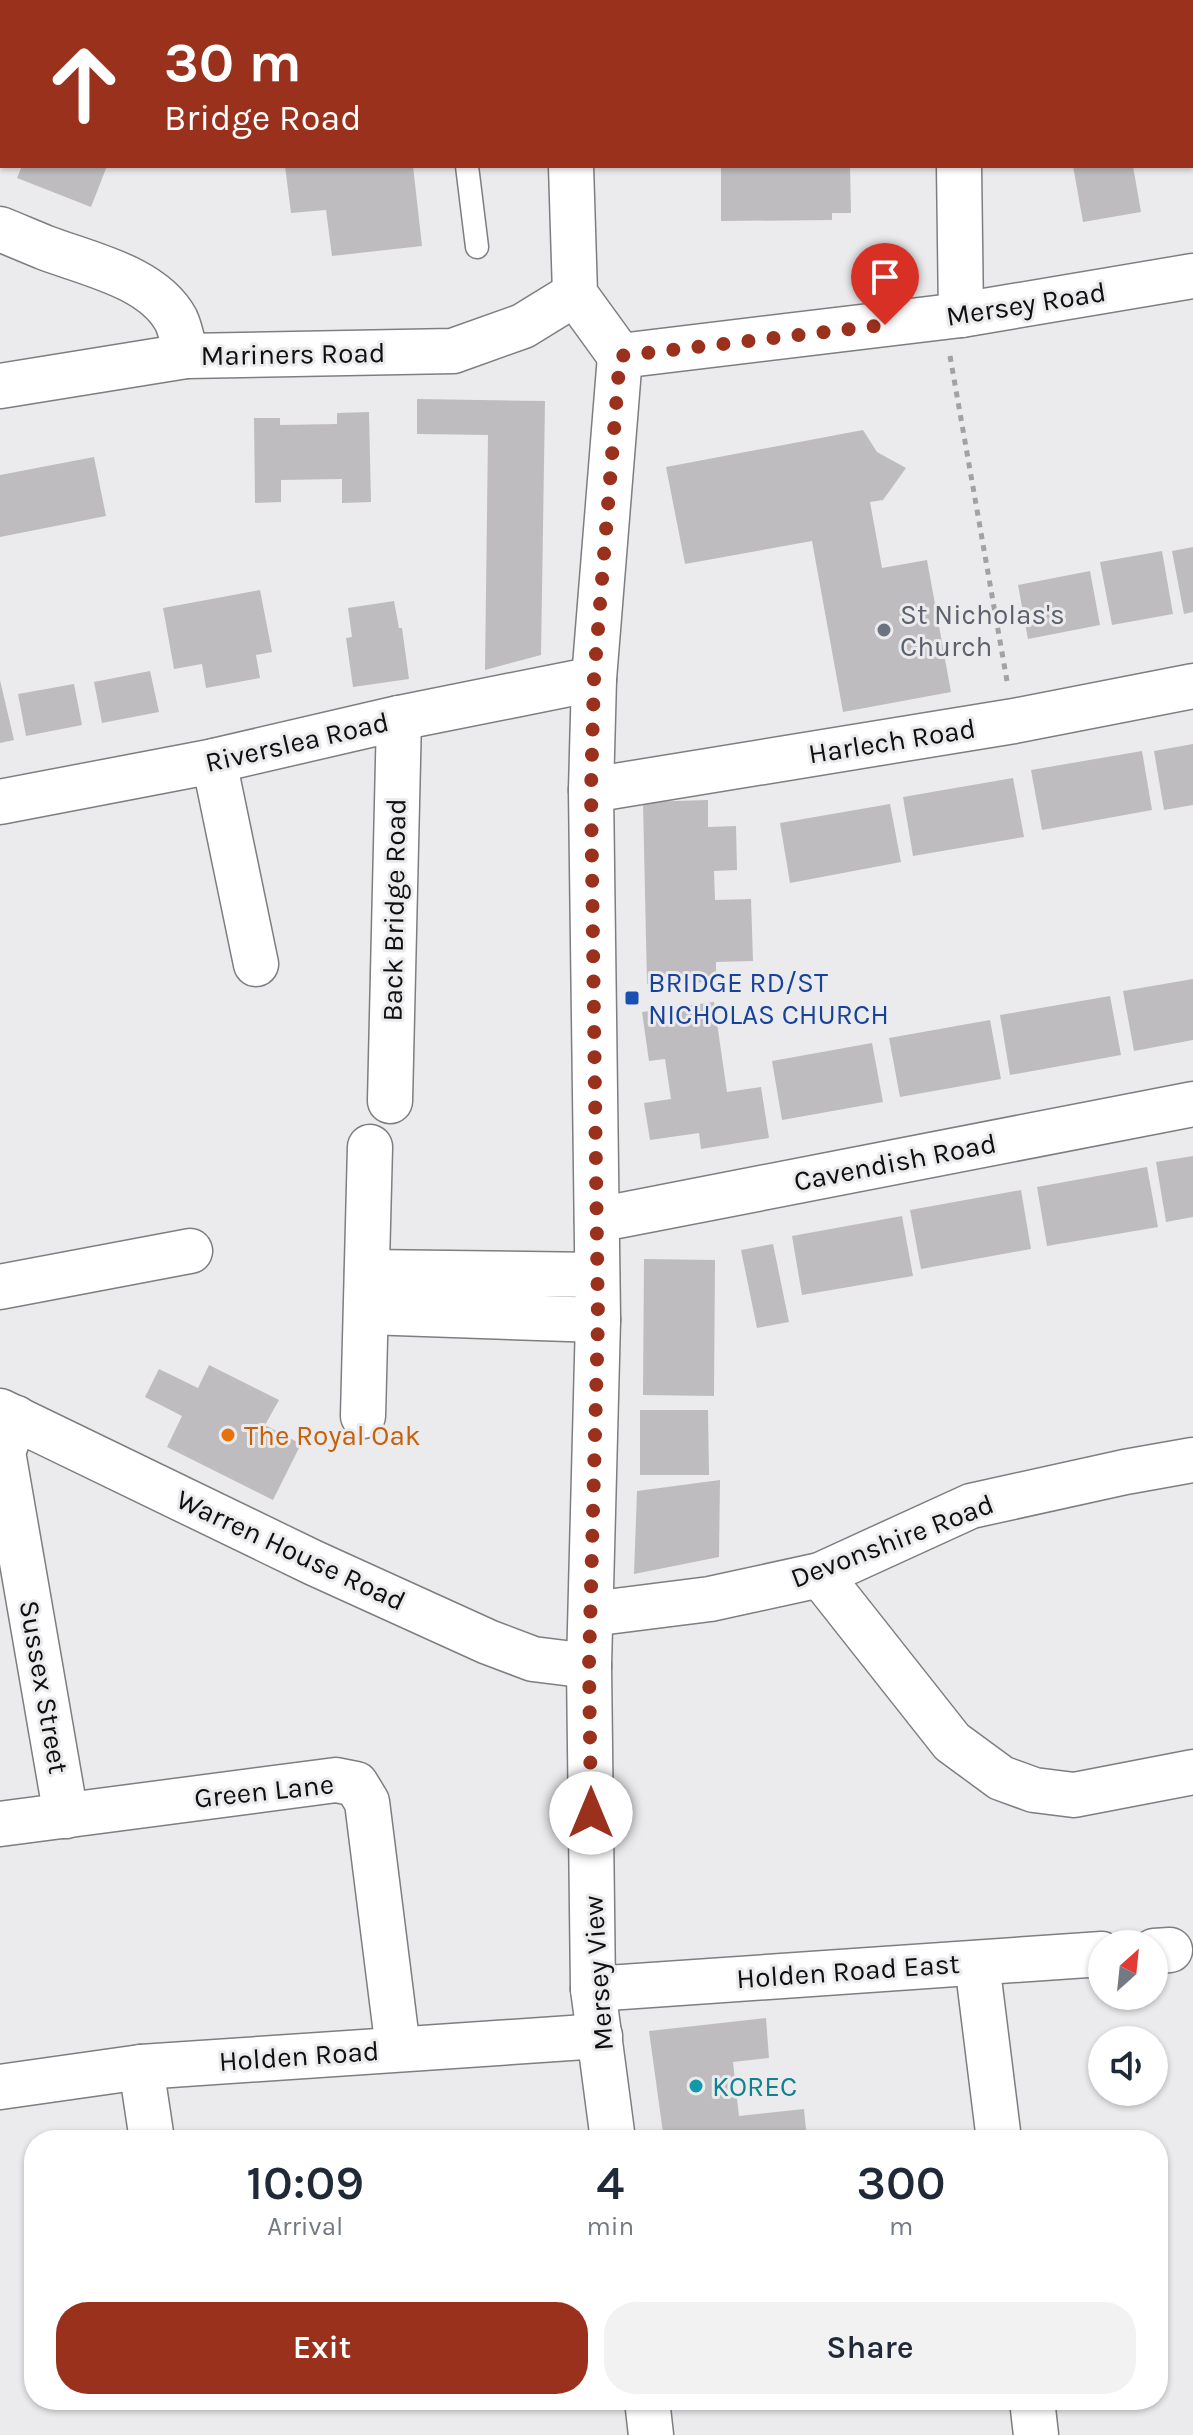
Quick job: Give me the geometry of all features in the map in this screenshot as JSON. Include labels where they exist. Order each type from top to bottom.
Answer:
[{"type":"street","points":[[571,168],[575,294],[620,356]]},
{"type":"street","points":[[952,316],[959,168]]},
{"type":"street","points":[[0,229],[120,274],[143,287],[160,300],[176,320],[186,356]]},
{"type":"street","name":"Mersey Road","points":[[620,356],[952,316],[1193,276]]},
{"type":"street","name":"Mariners Road","points":[[0,386],[186,356],[453,351],[523,326],[575,294]]},
{"type":"street","name":"Mersey View","points":[[612,2130],[593,1989],[589,1666],[598,1320],[591,790],[594,679],[620,356]]},
{"type":"street","name":"Riverslea Road","points":[[0,802],[214,761],[399,718],[594,679]]},
{"type":"street","name":"Harlech Road","points":[[591,790],[1014,721],[1193,686]]},
{"type":"street","name":"Back Bridge Road","points":[[390,1101],[399,718]]},
{"type":"street","points":[[214,761],[256,964]]},
{"type":"street","name":"Cavendish Road","points":[[597,1220],[1193,1104]]},
{"type":"street","points":[[363,1416],[370,1147]]},
{"type":"street","points":[[0,1287],[190,1251]]},
{"type":"street","points":[[367,1292],[597,1275]]},
{"type":"street","points":[[367,1292],[598,1320]]},
{"type":"street","name":"Warren House Road","points":[[8,1415],[320,1552],[488,1642],[533,1659],[589,1666]]},
{"type":"street","name":"Sussex Street","points":[[8,1415],[3,1452],[66,1816]]},
{"type":"street","name":"Devonshire Road","points":[[591,1614],[710,1599],[820,1575],[971,1506],[1193,1460]]},
{"type":"street","points":[[820,1575],[952,1742],[1001,1778],[1034,1790],[1074,1795],[1193,1772]]},
{"type":"street","name":"Green Lane","points":[[0,1824],[336,1780],[356,1784],[367,1802],[398,2049]]},
{"type":"street","name":"Holden Road East","points":[[593,1989],[1088,1955]]},
{"type":"street","points":[[977,1963],[998,2130]]},
{"type":"street","name":"Holden Road","points":[[0,2087],[141,2067],[600,2036]]},
{"type":"street","points":[[141,2067],[150,2130]]},
{"type":"street","points":[[648,2410],[651,2435]]},
{"type":"street","points":[[1033,2410],[1036,2435]]},
{"type":"lane","points":[[467,168],[477,247]]},
{"type":"path","points":[[952,316],[1014,721]]},
{"type":"building","points":[[21,168],[106,168],[91,207],[17,178]]},
{"type":"building","points":[[285,168],[413,168],[422,246],[332,256],[326,210],[291,213]]},
{"type":"building","points":[[721,168],[850,168],[851,213],[832,213],[832,220],[721,221]]},
{"type":"building","points":[[1073,168],[1133,168],[1141,212],[1083,222]]},
{"type":"building","points":[[417,399],[545,401],[541,655],[485,670],[488,435],[417,434]]},
{"type":"building","points":[[369,412],[371,502],[342,503],[342,479],[281,480],[281,502],[255,503],[254,418],[280,418],[280,425],[337,424],[337,413]]},
{"type":"building","name":"St Nicholas's Church","points":[[863,430],[877,452],[906,468],[883,500],[870,502],[882,568],[927,560],[951,692],[843,712],[812,541],[685,564],[666,467]]},
{"type":"building","points":[[94,457],[106,516],[0,537],[0,475]]},
{"type":"building","points":[[1193,547],[1193,612],[1184,614],[1172,551]]},
{"type":"building","points":[[1162,551],[1173,614],[1112,625],[1100,562]]},
{"type":"building","points":[[1090,571],[1100,625],[1028,639],[1018,585]]},
{"type":"building","points":[[260,590],[272,652],[256,655],[260,678],[206,688],[202,664],[174,669],[163,608]]},
{"type":"building","points":[[394,601],[399,628],[402,628],[409,679],[353,687],[346,638],[352,637],[348,608]]},
{"type":"building","points":[[150,671],[159,712],[102,723],[94,682]]},
{"type":"building","points":[[0,680],[14,740],[0,743]]},
{"type":"building","points":[[74,684],[82,725],[26,736],[18,694]]},
{"type":"building","points":[[1193,744],[1193,805],[1164,810],[1154,751]]},
{"type":"building","points":[[1142,751],[1152,810],[1042,830],[1031,770]]},
{"type":"building","points":[[1013,778],[1024,837],[913,856],[903,797]]},
{"type":"building","points":[[708,800],[708,827],[736,826],[737,870],[714,871],[715,900],[751,899],[753,961],[716,962],[716,982],[647,984],[643,802]]},
{"type":"building","points":[[890,804],[901,862],[790,883],[780,823]]},
{"type":"building","points":[[1193,979],[1193,1040],[1134,1051],[1123,991]]},
{"type":"building","points":[[1110,996],[1121,1055],[1010,1075],[1000,1015]]},
{"type":"building","points":[[714,1002],[727,1092],[761,1087],[769,1138],[701,1149],[699,1133],[650,1140],[644,1103],[671,1099],[665,1059],[649,1061],[642,1012]]},
{"type":"building","points":[[990,1020],[1001,1079],[900,1097],[889,1038]]},
{"type":"building","points":[[872,1043],[883,1102],[782,1120],[772,1061]]},
{"type":"building","points":[[1193,1156],[1193,1217],[1166,1222],[1156,1162]]},
{"type":"building","points":[[1147,1167],[1158,1227],[1047,1246],[1037,1187]]},
{"type":"building","points":[[1021,1190],[1031,1249],[921,1269],[910,1210]]},
{"type":"building","points":[[902,1216],[913,1276],[802,1295],[792,1236]]},
{"type":"building","points":[[773,1244],[789,1322],[757,1328],[741,1250]]},
{"type":"building","points":[[644,1259],[715,1260],[714,1396],[643,1395]]},
{"type":"building","name":"The Royal Oak","points":[[209,1365],[279,1400],[265,1425],[301,1444],[273,1500],[167,1447],[182,1416],[145,1397],[159,1369],[198,1388]]},
{"type":"building","points":[[640,1410],[708,1410],[709,1475],[640,1475]]},
{"type":"building","points":[[720,1480],[719,1557],[634,1574],[637,1491]]},
{"type":"building","name":"KOREC","points":[[766,2018],[769,2058],[733,2062],[739,2116],[804,2109],[806,2130],[663,2130],[649,2031]]},
{"type":"place","name":"St Nicholas's Church","points":[[884,630]]},
{"type":"place","name":"BRIDGE RD/ST NICHOLAS CHURCH","points":[[632,998]]},
{"type":"place","name":"The Royal Oak","points":[[228,1435]]},
{"type":"place","name":"KOREC","points":[[696,2086]]},
{"type":"route","points":[[591,1813],[589,1666],[598,1320],[591,790],[594,679],[620,356],[885,325]]}]
